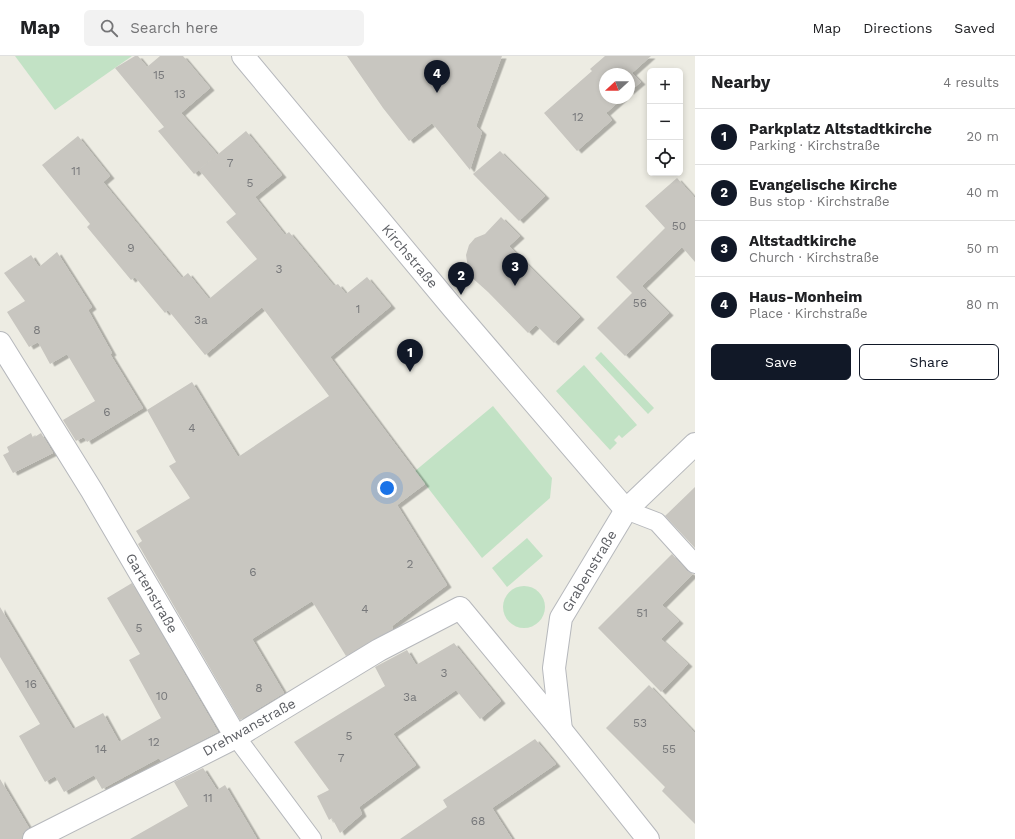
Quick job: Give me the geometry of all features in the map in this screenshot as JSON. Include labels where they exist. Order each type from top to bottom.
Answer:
[{"type":"street","name":"Kirchstraße","points":[[243,56],[453,308],[626,510]]},
{"type":"street","name":"Gartenstraße","points":[[0,343],[92,491],[236,737]]},
{"type":"street","name":"Grabenstraße","points":[[561,730],[554,668],[561,618],[626,510],[695,444]]},
{"type":"street","name":"Drehwanstraße","points":[[34,839],[236,737],[379,650],[460,608],[561,730]]},
{"type":"street","points":[[561,730],[648,839]]},
{"type":"lane","points":[[626,510],[657,522],[695,564]]},
{"type":"lane","name":"Gartenstraße","points":[[236,737],[312,839]]},
{"type":"green space","points":[[15,56],[132,56],[55,110]]},
{"type":"green space","points":[[601,352],[654,408],[648,414],[595,358]]},
{"type":"green space","points":[[584,365],[637,425],[622,438],[619,435],[614,440],[617,443],[610,450],[556,391]]},
{"type":"green space","points":[[493,406],[552,478],[550,498],[482,558],[415,471]]},
{"type":"green space","points":[[527,538],[543,556],[507,587],[492,568]]},
{"type":"green space","points":[[524,586],[539,592],[545,607],[539,622],[524,628],[509,622],[503,607],[509,592]]},
{"type":"building","points":[[135,56],[138,56],[147,67],[160,56],[183,56],[210,88],[181,113],[217,154],[194,174],[158,131],[164,127],[115,68]]},
{"type":"building","points":[[347,56],[502,56],[476,126],[482,132],[470,170],[432,123],[409,141],[383,108]]},
{"type":"building","points":[[605,56],[651,56],[635,70],[635,68],[599,68],[599,104],[616,104],[606,113],[612,120],[577,151],[544,113],[592,71],[590,69]]},
{"type":"building","points":[[635,76],[641,82],[635,87]]},
{"type":"building","points":[[246,131],[282,175],[255,197],[285,235],[289,232],[334,286],[338,284],[346,294],[367,277],[391,306],[330,357],[425,484],[397,505],[447,585],[392,626],[393,629],[346,656],[312,601],[252,639],[284,693],[240,720],[138,544],[142,541],[136,531],[190,498],[169,466],[176,462],[147,410],[192,382],[238,457],[329,396],[262,307],[205,355],[168,310],[165,313],[135,277],[131,280],[87,227],[90,224],[42,165],[78,136],[110,176],[103,182],[182,278],[188,273],[209,299],[257,259],[226,222],[236,214],[199,170]]},
{"type":"building","points":[[500,151],[545,196],[519,221],[473,174]]},
{"type":"building","points":[[677,178],[695,198],[695,262],[682,247],[642,286],[669,313],[625,356],[597,328],[632,293],[616,277],[665,228],[645,206]]},
{"type":"building","points":[[501,217],[520,236],[509,246],[580,317],[554,343],[536,325],[528,333],[469,275],[466,255],[469,245],[475,238],[485,234]]},
{"type":"building","points":[[57,252],[92,307],[88,310],[112,353],[110,354],[143,408],[87,442],[84,437],[76,441],[63,420],[95,401],[67,354],[50,364],[38,342],[29,347],[7,312],[25,301],[4,273],[31,255],[39,267]]},
{"type":"building","points":[[31,433],[33,438],[41,433],[53,453],[13,473],[3,455],[9,452],[7,447]]},
{"type":"building","points":[[695,487],[695,548],[665,516]]},
{"type":"building","points":[[672,554],[687,571],[693,574],[662,605],[679,621],[661,639],[688,664],[661,692],[598,628]]},
{"type":"building","points":[[132,583],[218,732],[161,761],[159,758],[102,789],[94,775],[64,792],[55,776],[45,782],[19,736],[40,724],[0,657],[0,607],[73,729],[103,713],[119,742],[161,718],[129,660],[140,654],[107,598]]},
{"type":"building","points":[[454,643],[501,701],[480,719],[456,690],[393,734],[416,765],[359,807],[362,814],[340,833],[332,818],[329,820],[317,796],[329,790],[294,742],[385,686],[375,667],[407,650],[416,665]]},
{"type":"building","points":[[649,685],[695,733],[695,824],[662,791],[665,787],[606,728]]},
{"type":"building","points":[[535,739],[556,764],[492,808],[512,839],[400,839],[447,807],[443,800]]},
{"type":"building","points":[[203,768],[217,790],[225,785],[257,839],[130,839],[188,806],[174,782]]},
{"type":"building","points":[[0,779],[29,828],[23,833],[22,839],[0,839]]},
{"type":"place","name":"Haus-Monheim","points":[[437,93]]},
{"type":"place","name":"Altstadtkirche","points":[[515,286]]},
{"type":"place","name":"Evangelische Kirche","points":[[461,295]]},
{"type":"place","name":"Parkplatz Altstadtkirche","points":[[410,372]]}]
